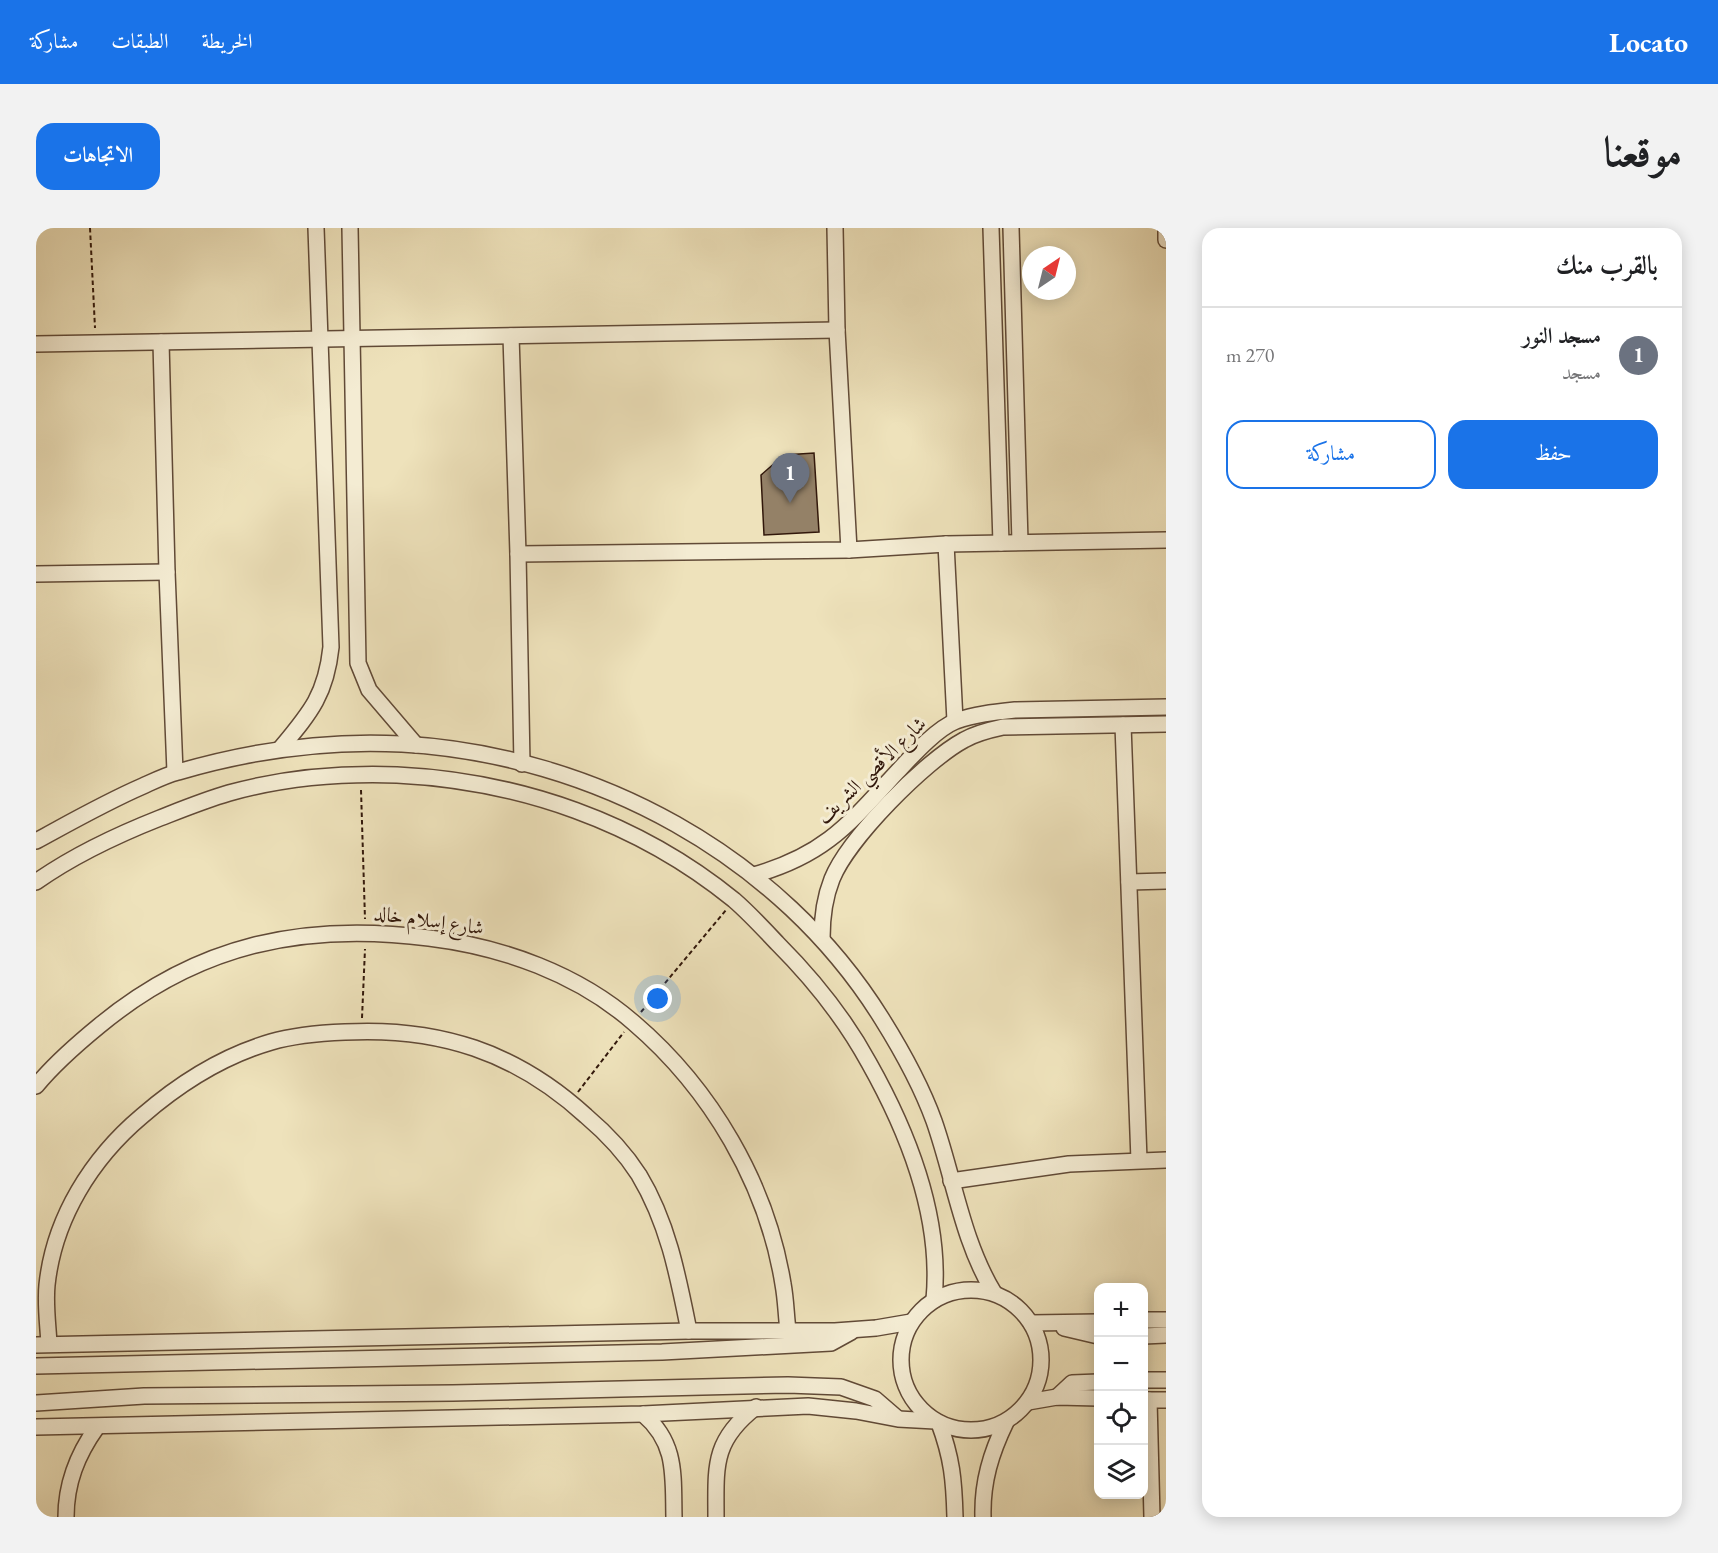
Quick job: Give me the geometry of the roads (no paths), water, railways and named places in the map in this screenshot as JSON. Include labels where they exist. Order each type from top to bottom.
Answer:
[{"type":"street","points":[[280,749],[312,710],[322,690],[329,669],[331,647],[316,228]]},
{"type":"street","points":[[350,228],[358,663],[369,690],[416,745]]},
{"type":"street","points":[[835,228],[837,330],[849,550]]},
{"type":"street","points":[[991,228],[1001,543]]},
{"type":"street","points":[[1011,228],[1020,542]]},
{"type":"street","points":[[1166,228],[1166,240]]},
{"type":"street","points":[[36,344],[837,330]]},
{"type":"street","points":[[511,336],[522,764]]},
{"type":"street","points":[[161,342],[175,772]]},
{"type":"street","points":[[518,554],[849,550],[946,544],[1166,540]]},
{"type":"street","points":[[946,544],[955,721]]},
{"type":"street","points":[[36,574],[167,572]]},
{"type":"street","name":"شارع الأقصي الشريف","points":[[754,875],[797,860],[835,836],[852,821],[913,754],[955,721],[992,712],[1015,710],[1166,707]]},
{"type":"street","name":"شارع الأقصي الشريف","points":[[822,938],[822,917],[826,897],[842,859],[894,798],[951,747],[978,734],[1003,727],[1166,724]]},
{"type":"street","points":[[1123,725],[1139,1160]]},
{"type":"street","points":[[36,841],[123,795],[175,772],[280,749],[345,743],[416,745],[459,750],[570,777],[624,797],[675,823],[754,875],[822,938],[848,971],[881,1018],[910,1068],[933,1120],[973,1253],[994,1293]]},
{"type":"street","points":[[36,882],[79,855],[115,837],[230,793],[279,782],[360,775],[428,777],[478,783],[526,794],[574,809],[626,831],[678,860],[734,901],[796,962],[830,1002],[859,1044],[884,1090],[905,1137],[927,1206],[936,1257],[934,1300]]},
{"type":"street","points":[[1129,882],[1166,881]]},
{"type":"street","name":"شارع إسلام خالد","points":[[36,1086],[67,1053],[116,1012],[166,980],[220,955],[277,939],[316,934],[366,932],[460,942],[506,953],[551,971],[594,993],[633,1021],[693,1084],[731,1140],[764,1210],[783,1284],[788,1330]]},
{"type":"street","points":[[689,1330],[675,1264],[661,1218],[638,1174],[608,1135],[571,1101],[525,1069],[473,1046],[417,1033],[361,1031],[316,1033],[282,1040],[229,1058],[189,1079],[120,1134],[87,1176],[71,1204],[55,1244],[46,1286],[43,1345],[689,1330],[835,1331],[911,1322]]},
{"type":"street","points":[[951,1181],[1069,1164],[1166,1160]]},
{"type":"street","points":[[36,1427],[642,1414],[808,1406],[856,1411],[898,1419],[937,1422],[959,1429],[980,1430],[1006,1422],[1018,1413],[1036,1388],[1041,1363],[1038,1338],[1031,1323],[1015,1305],[994,1293],[979,1290],[948,1293],[921,1310],[911,1322],[903,1340],[900,1358],[902,1377],[909,1394],[920,1410],[937,1422],[952,1464],[955,1485],[955,1517]]},
{"type":"street","points":[[1148,1320],[1166,1320]]},
{"type":"street","points":[[1031,1323],[1094,1322]]},
{"type":"street","points":[[1056,1323],[1066,1329],[1094,1335]]},
{"type":"street","points":[[36,1366],[662,1353],[831,1342],[856,1329]]},
{"type":"street","points":[[1148,1336],[1166,1335]]},
{"type":"street","points":[[1148,1380],[1166,1380]]},
{"type":"street","points":[[1057,1397],[1072,1383],[1094,1382]]},
{"type":"street","points":[[36,1403],[156,1396],[453,1393],[788,1385],[840,1387],[875,1399],[898,1419]]},
{"type":"street","points":[[1028,1402],[1057,1397],[1094,1398]]},
{"type":"street","points":[[1148,1400],[1166,1400]]},
{"type":"street","points":[[716,1517],[716,1466],[721,1449],[729,1432],[756,1407]]},
{"type":"street","points":[[642,1414],[654,1424],[669,1450],[672,1465],[674,1517]]},
{"type":"street","points":[[983,1517],[986,1475],[994,1447],[1006,1422]]},
{"type":"street","points":[[66,1517],[66,1502],[76,1462],[97,1427]]},
{"type":"street","points":[[1148,1439],[1152,1517]]},
{"type":"place","name":"مسجد النور","points":[[790,503]]}]
